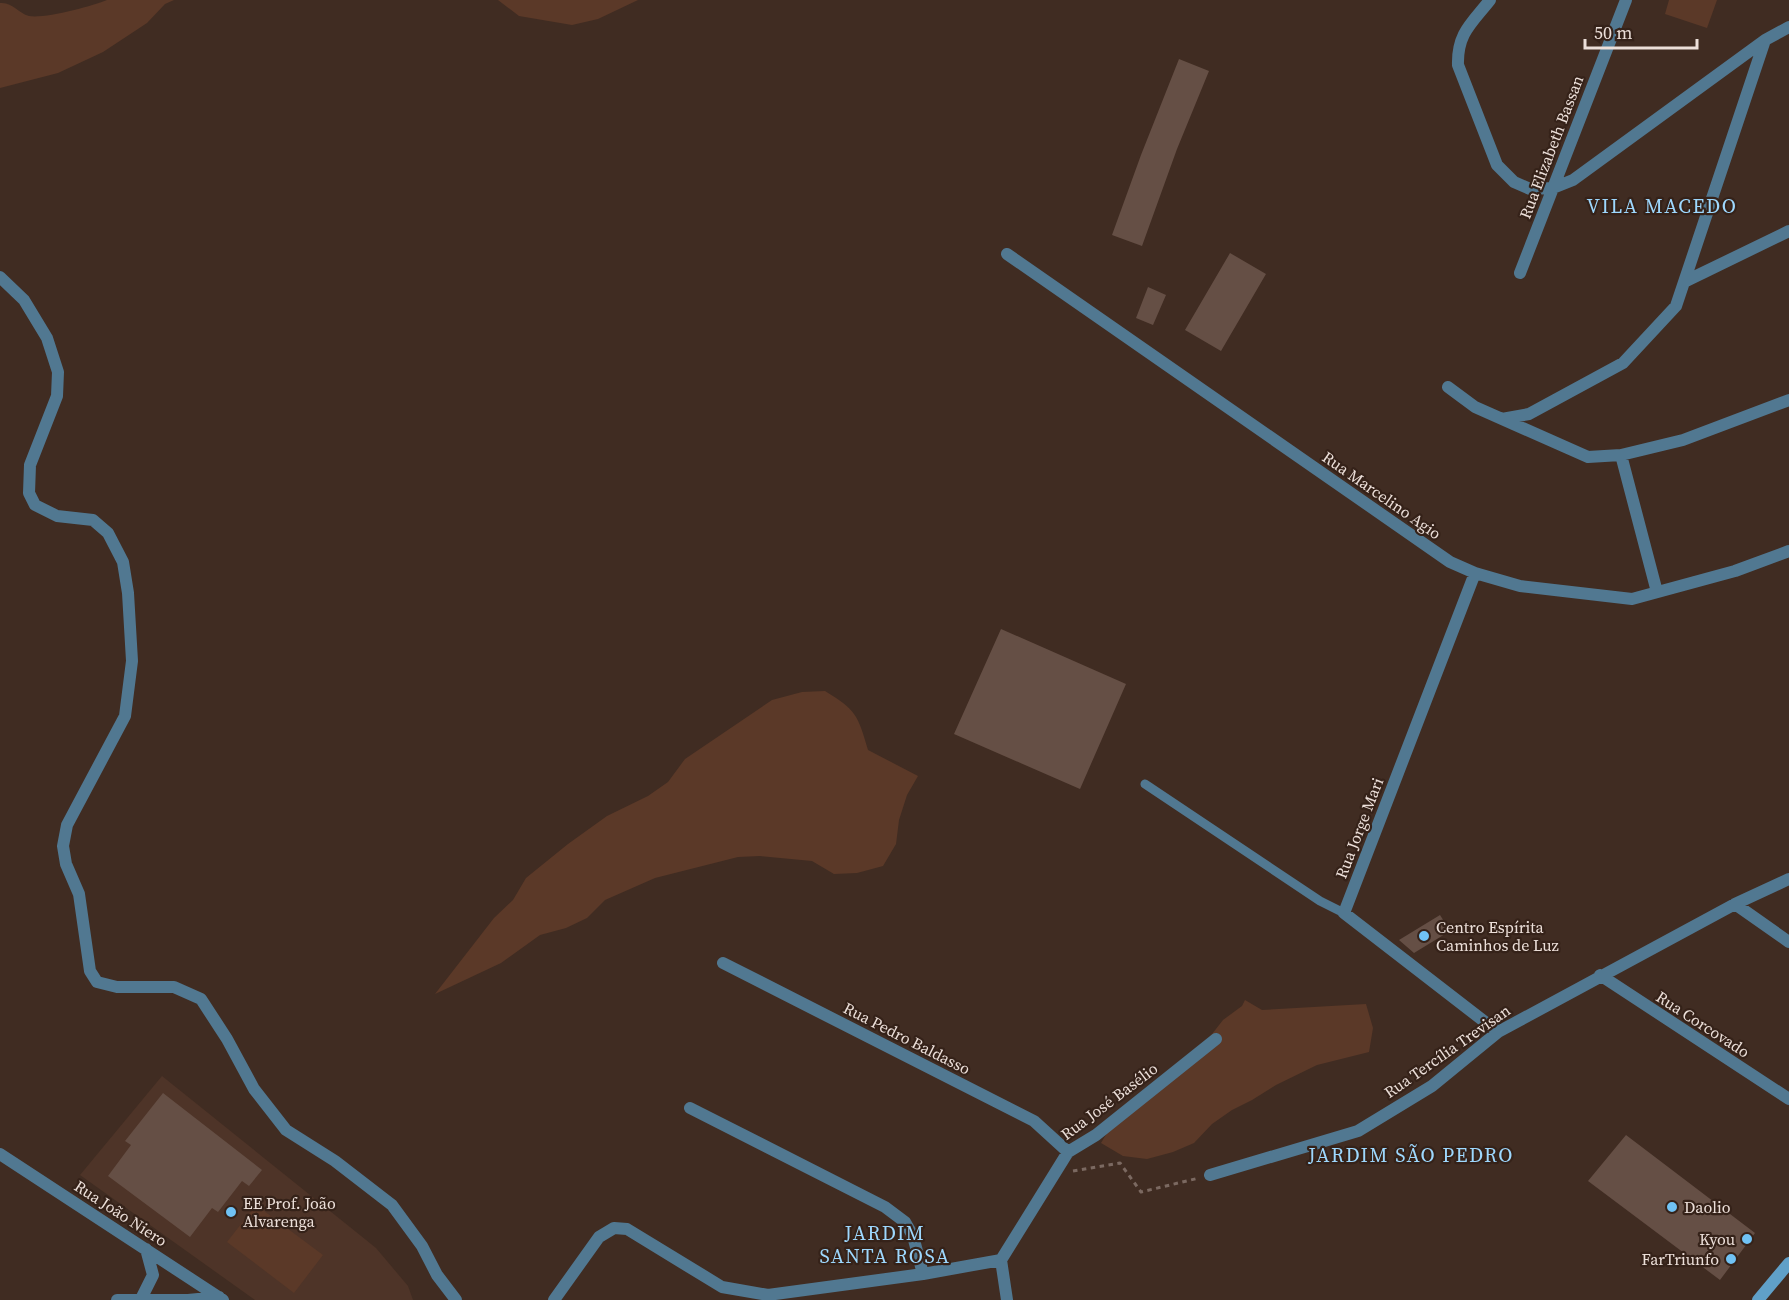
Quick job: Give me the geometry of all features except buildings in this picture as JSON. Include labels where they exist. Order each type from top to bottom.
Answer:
[{"type":"main road","points":[[1758,1300],[1789,1263]]},
{"type":"street","points":[[1491,0],[1464,33],[1458,48],[1458,65],[1497,165],[1514,182],[1530,189],[1553,188],[1573,180],[1766,40],[1789,27]]},
{"type":"street","name":"Rua Elizabeth Bassan","points":[[1520,273],[1626,0]]},
{"type":"street","points":[[1502,419],[1529,414],[1623,363],[1676,306],[1766,40]]},
{"type":"street","points":[[1686,280],[1789,231]]},
{"type":"street","name":"Rua Marcelino Agio","points":[[1007,255],[1450,562],[1474,573],[1520,586],[1632,598],[1736,571],[1789,551]]},
{"type":"street","points":[[0,277],[24,300],[47,338],[58,372],[57,396],[30,465],[29,493],[34,505],[57,516],[93,520],[108,533],[123,562],[128,592],[132,661],[125,716],[67,825],[63,846],[66,864],[79,894],[90,971],[97,982],[117,987],[174,987],[201,999],[227,1039],[254,1089],[286,1130],[335,1161],[392,1205],[422,1246],[437,1275],[456,1300]]},
{"type":"street","points":[[1448,387],[1475,407],[1588,458],[1621,455],[1683,440],[1789,400]]},
{"type":"street","points":[[1621,455],[1657,592]]},
{"type":"street","name":"Rua Jorge Mari","points":[[1344,913],[1474,573]]},
{"type":"street","name":"Rua Tercília Trevisan","points":[[1210,1175],[1358,1131],[1432,1086],[1498,1032],[1735,904],[1789,879]]},
{"type":"street","points":[[1735,904],[1789,942]]},
{"type":"street","points":[[1344,913],[1498,1032]]},
{"type":"street","name":"Rua Pedro Baldasso","points":[[723,963],[1034,1120],[1068,1152]]},
{"type":"street","name":"Rua Corcovado","points":[[1600,975],[1789,1099]]},
{"type":"street","name":"Rua José Basélio","points":[[1001,1260],[1068,1152],[1096,1135],[1216,1039]]},
{"type":"street","points":[[690,1108],[891,1212],[905,1222],[913,1236],[923,1274]]},
{"type":"street","name":"Rua João Niero","points":[[0,1154],[221,1299]]},
{"type":"street","points":[[554,1300],[599,1237],[614,1228],[627,1229],[722,1287],[768,1295],[923,1274],[1001,1260],[1007,1300]]},
{"type":"street","points":[[141,1299],[153,1275],[146,1249]]},
{"type":"street","points":[[117,1300],[221,1299]]},
{"type":"lane","points":[[1145,784],[1320,901],[1344,913]]},
{"type":"path","points":[[1054,1174],[1120,1163],[1141,1192],[1210,1175]]},
{"type":"shaded area","points":[[107,0],[174,0],[165,4],[147,23],[103,52],[58,73],[0,88],[0,3],[8,4],[29,16],[46,16]]},
{"type":"shaded area","points":[[498,0],[638,0],[598,19],[572,25],[519,16]]},
{"type":"shaded area","points":[[1669,0],[1717,0],[1707,28],[1665,14]]},
{"type":"shaded area","points":[[825,691],[854,714],[868,750],[918,776],[907,795],[899,820],[896,844],[883,866],[857,873],[834,874],[812,861],[760,856],[738,857],[655,878],[605,900],[587,918],[566,928],[540,935],[501,963],[435,994],[494,918],[513,900],[526,878],[568,844],[607,816],[648,796],[668,782],[685,759],[772,700],[802,692]]},
{"type":"shaded area","points":[[1245,1000],[1262,1010],[1366,1004],[1373,1028],[1369,1052],[1317,1065],[1276,1085],[1212,1124],[1194,1143],[1173,1152],[1147,1159],[1123,1156],[1101,1143],[1114,1121],[1205,1043],[1223,1020],[1242,1006]]},
{"type":"shaded area","name":"EE Prof. João Alvarenga","points":[[162,1076],[376,1248],[408,1286],[413,1300],[255,1300],[80,1175]]},
{"type":"shaded area","points":[[256,1205],[323,1255],[294,1293],[227,1242]]},
{"type":"place","name":"Centro Espírita Caminhos de Luz","points":[[1424,936]]},
{"type":"place","name":"Daolio","points":[[1672,1207]]},
{"type":"place","name":"EE Prof. João Alvarenga","points":[[231,1212]]},
{"type":"place","name":"Kyou","points":[[1747,1239]]},
{"type":"place","name":"FarTriunfo","points":[[1731,1259]]},
{"type":"district","name":"VILA MACEDO","points":[[1662,206]]},
{"type":"district","name":"JARDIM SÃO PEDRO","points":[[1411,1155]]},
{"type":"district","name":"JARDIM SANTA ROSA","points":[[885,1244]]}]
